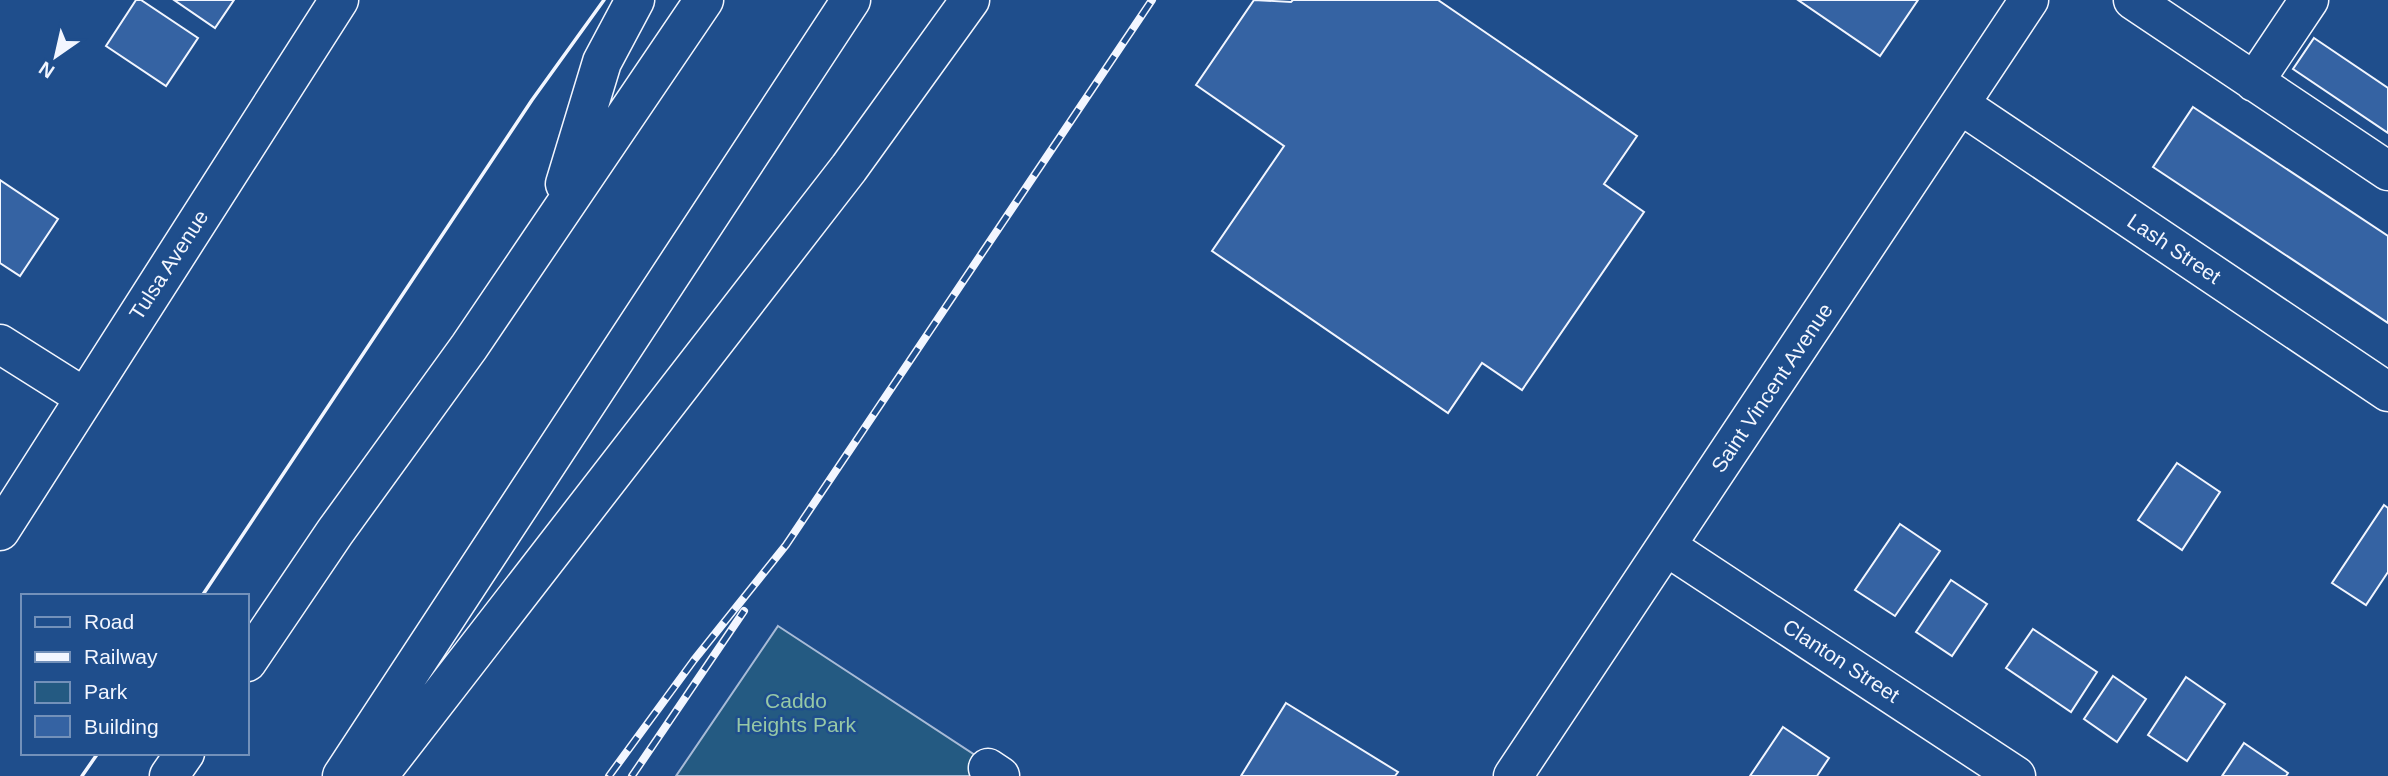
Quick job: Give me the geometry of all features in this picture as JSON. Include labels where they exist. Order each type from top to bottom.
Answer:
[{"type":"main road","name":"Tulsa Avenue","points":[[0,531],[339,0]]},
{"type":"main road","points":[[555,218],[602,62],[635,0]]},
{"type":"main road","points":[[248,661],[335,532],[469,347],[704,0]]},
{"type":"main road","points":[[342,776],[851,0]]},
{"type":"main road","points":[[379,776],[849,167],[970,0]]},
{"type":"main road","name":"Saint Vincent Avenue","points":[[1513,776],[2029,0]]},
{"type":"main road","points":[[2133,0],[2388,171]]},
{"type":"main road","points":[[2254,82],[2309,0]]},
{"type":"main road","name":"Lash Street","points":[[1961,105],[2388,392]]},
{"type":"main road","points":[[0,344],[84,397]]},
{"type":"main road","name":"Clanton Street","points":[[1666,546],[2016,776]]},
{"type":"main road","points":[[169,776],[184,755]]},
{"type":"green space","name":"Caddo Heights Park","points":[[778,626],[1007,776],[676,776]]},
{"type":"building","points":[[136,0],[141,0],[198,38],[166,86],[106,46]]},
{"type":"building","points":[[174,0],[234,0],[215,28]]},
{"type":"building","points":[[1254,0],[1438,0],[1637,136],[1604,184],[1644,212],[1522,390],[1482,363],[1448,413],[1212,251],[1284,146],[1196,85]]},
{"type":"building","points":[[1798,0],[1918,0],[1880,56]]},
{"type":"building","points":[[2314,38],[2388,88],[2388,133],[2293,69]]},
{"type":"building","points":[[2193,107],[2388,236],[2388,323],[2153,167]]},
{"type":"building","points":[[0,180],[58,219],[20,276],[0,263]]},
{"type":"building","points":[[2177,463],[2220,492],[2182,550],[2138,520]]},
{"type":"building","points":[[2384,505],[2388,508],[2388,572],[2366,605],[2332,583]]},
{"type":"building","points":[[1900,524],[1940,551],[1895,616],[1855,590]]},
{"type":"building","points":[[1951,580],[1987,604],[1952,656],[1916,632]]},
{"type":"building","points":[[2033,629],[2097,672],[2071,712],[2006,668]]},
{"type":"building","points":[[2113,676],[2146,699],[2117,742],[2084,719]]},
{"type":"building","points":[[2186,677],[2225,704],[2187,761],[2148,735]]},
{"type":"building","points":[[1286,703],[1398,772],[1395,776],[1241,776]]},
{"type":"building","points":[[1783,727],[1829,758],[1817,776],[1750,776]]},
{"type":"building","points":[[2244,743],[2288,773],[2286,776],[2222,776]]},
{"type":"railway","points":[[609,776],[694,660],[786,545],[1152,0]]},
{"type":"railway","points":[[632,776],[744,611]]},
{"type":"wall","points":[[203,594],[532,100],[604,0]]},
{"type":"wall","points":[[82,776],[97,755]]}]
